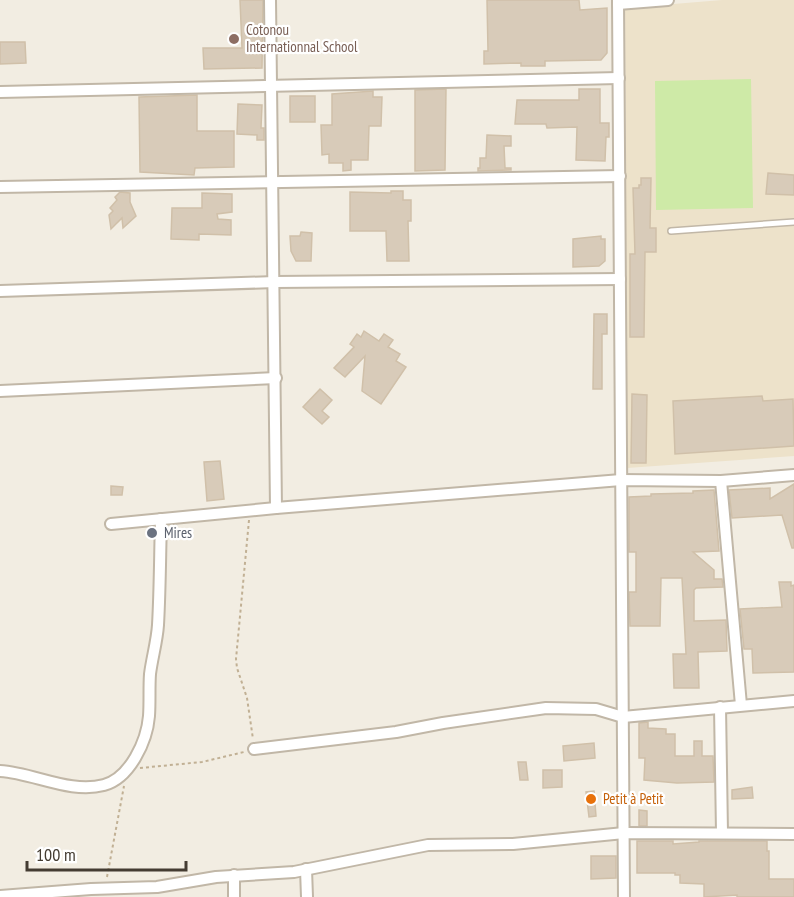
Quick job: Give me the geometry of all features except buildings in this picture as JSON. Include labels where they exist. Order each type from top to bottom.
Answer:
[{"type":"street","points":[[270,0],[276,508]]},
{"type":"street","points":[[624,897],[618,2],[668,0]]},
{"type":"street","points":[[0,92],[619,78]]},
{"type":"street","points":[[0,187],[620,176]]},
{"type":"street","points":[[0,291],[275,282],[620,279]]},
{"type":"street","points":[[0,391],[276,378]]},
{"type":"street","points":[[111,524],[621,480],[721,481],[794,475]]},
{"type":"street","points":[[721,481],[741,705]]},
{"type":"street","points":[[0,771],[24,773],[73,786],[96,786],[112,782],[127,769],[141,745],[149,717],[150,675],[158,627],[161,519]]},
{"type":"street","points":[[254,749],[396,732],[546,708],[596,709],[623,717],[794,701]]},
{"type":"street","points":[[720,707],[722,833]]},
{"type":"street","points":[[0,896],[157,887],[306,869],[428,845],[513,844],[624,833],[794,834]]},
{"type":"street","points":[[306,869],[307,897]]},
{"type":"street","points":[[234,876],[234,897]]},
{"type":"lane","points":[[671,231],[794,222]]},
{"type":"path","points":[[108,889],[108,866],[127,769],[202,762],[254,749],[247,698],[236,659],[250,511]]},
{"type":"shaded area","points":[[722,0],[794,0],[794,456],[627,468],[625,8]]},
{"type":"green space","points":[[751,79],[753,208],[656,210],[655,81]]},
{"type":"place","name":"Cotonou Internationnal School","points":[[234,39]]},
{"type":"place","name":"Mires","points":[[152,533]]},
{"type":"place","name":"Petit à Petit","points":[[591,799]]}]
